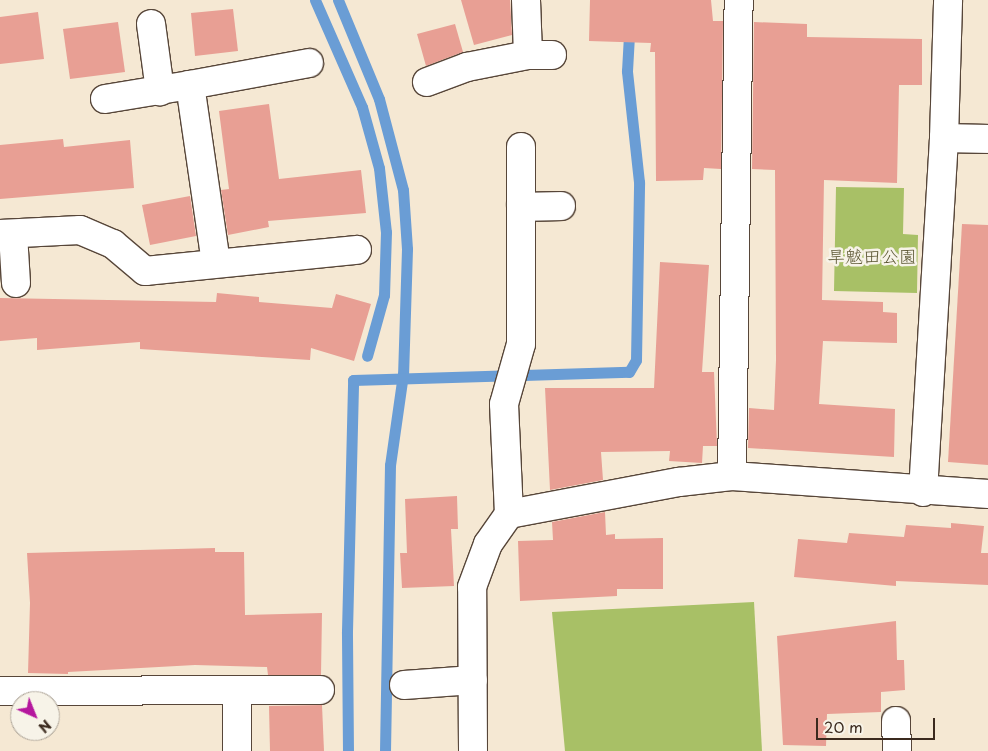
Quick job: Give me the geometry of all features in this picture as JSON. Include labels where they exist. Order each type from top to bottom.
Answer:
[{"type":"street","points":[[427,82],[466,68],[540,55],[526,0]]},
{"type":"street","points":[[732,476],[738,0]]},
{"type":"street","points":[[923,492],[944,138],[948,0]]},
{"type":"street","points":[[151,24],[160,91]]},
{"type":"street","points":[[105,99],[309,64]]},
{"type":"street","points":[[190,85],[216,263]]},
{"type":"street","points":[[944,138],[988,139]]},
{"type":"street","points":[[473,751],[472,587],[488,544],[509,514],[504,404],[521,344],[521,148]]},
{"type":"street","points":[[521,207],[561,206]]},
{"type":"street","points":[[16,283],[7,234],[80,230],[114,244],[146,271],[357,250]]},
{"type":"street","points":[[509,514],[679,482],[732,476],[923,492],[988,494]]},
{"type":"street","points":[[404,685],[473,680]]},
{"type":"street","points":[[237,690],[238,751]]},
{"type":"street","points":[[0,691],[320,690]]},
{"type":"street","points":[[896,721],[897,751]]},
{"type":"green space","name":"旱魃田公園","points":[[836,187],[904,188],[903,234],[918,235],[917,293],[834,291]]},
{"type":"green space","points":[[754,602],[762,751],[565,751],[552,612]]},
{"type":"building","points":[[461,0],[510,0],[512,35],[474,45]]},
{"type":"building","points":[[590,0],[711,0],[713,21],[723,21],[721,169],[704,168],[703,180],[656,181],[655,52],[650,52],[651,43],[589,41]]},
{"type":"building","points":[[233,9],[238,51],[195,56],[191,13]]},
{"type":"building","points":[[38,12],[44,59],[0,64],[0,17]]},
{"type":"building","points":[[118,22],[125,72],[70,79],[63,29]]},
{"type":"building","points":[[754,22],[807,24],[807,37],[922,39],[922,85],[899,85],[897,183],[824,180],[822,300],[883,302],[883,312],[897,313],[897,343],[823,341],[819,404],[895,409],[894,457],[748,448],[749,408],[774,410],[776,360],[775,170],[752,169]]},
{"type":"building","points":[[455,24],[463,52],[426,66],[417,34]]},
{"type":"building","points":[[269,104],[279,179],[361,170],[366,213],[268,221],[269,227],[228,235],[221,190],[229,189],[219,111]]},
{"type":"building","points":[[63,139],[64,147],[130,140],[134,188],[0,199],[0,145]]},
{"type":"building","points":[[190,196],[196,236],[150,245],[142,205]]},
{"type":"building","points":[[962,224],[988,225],[988,465],[948,462]]},
{"type":"building","points":[[660,262],[709,265],[702,372],[714,372],[717,446],[703,446],[702,463],[669,461],[670,451],[601,452],[603,480],[550,490],[545,388],[654,388]]},
{"type":"building","points":[[217,293],[259,297],[259,302],[332,308],[336,294],[371,304],[354,361],[311,348],[310,360],[140,349],[140,342],[37,350],[37,338],[0,341],[0,298],[216,302]]},
{"type":"building","points":[[457,496],[458,529],[451,529],[454,586],[402,588],[400,553],[407,553],[405,499]]},
{"type":"building","points":[[605,512],[606,535],[615,534],[615,539],[663,538],[663,589],[617,589],[617,596],[520,601],[518,541],[553,540],[552,522]]},
{"type":"building","points":[[951,523],[984,526],[981,553],[988,553],[988,585],[896,581],[896,586],[794,577],[798,539],[847,543],[849,533],[904,537],[906,525],[951,528]]},
{"type":"building","points":[[215,548],[215,552],[244,552],[245,615],[322,613],[321,675],[268,675],[267,667],[195,665],[68,672],[68,674],[28,673],[30,603],[27,553]]},
{"type":"building","points":[[896,621],[897,660],[904,660],[905,690],[881,692],[881,712],[827,714],[826,746],[783,745],[777,636]]},
{"type":"building","points":[[322,705],[324,751],[270,751],[269,706]]},
{"type":"waterway","points":[[315,0],[362,107],[379,168],[386,232],[384,295],[367,356]]},
{"type":"waterway","points":[[338,0],[379,99],[403,190],[407,249],[403,374],[390,465],[385,751]]},
{"type":"waterway","points":[[348,751],[347,631],[353,380],[629,372],[636,360],[639,182],[627,71],[631,0]]}]
